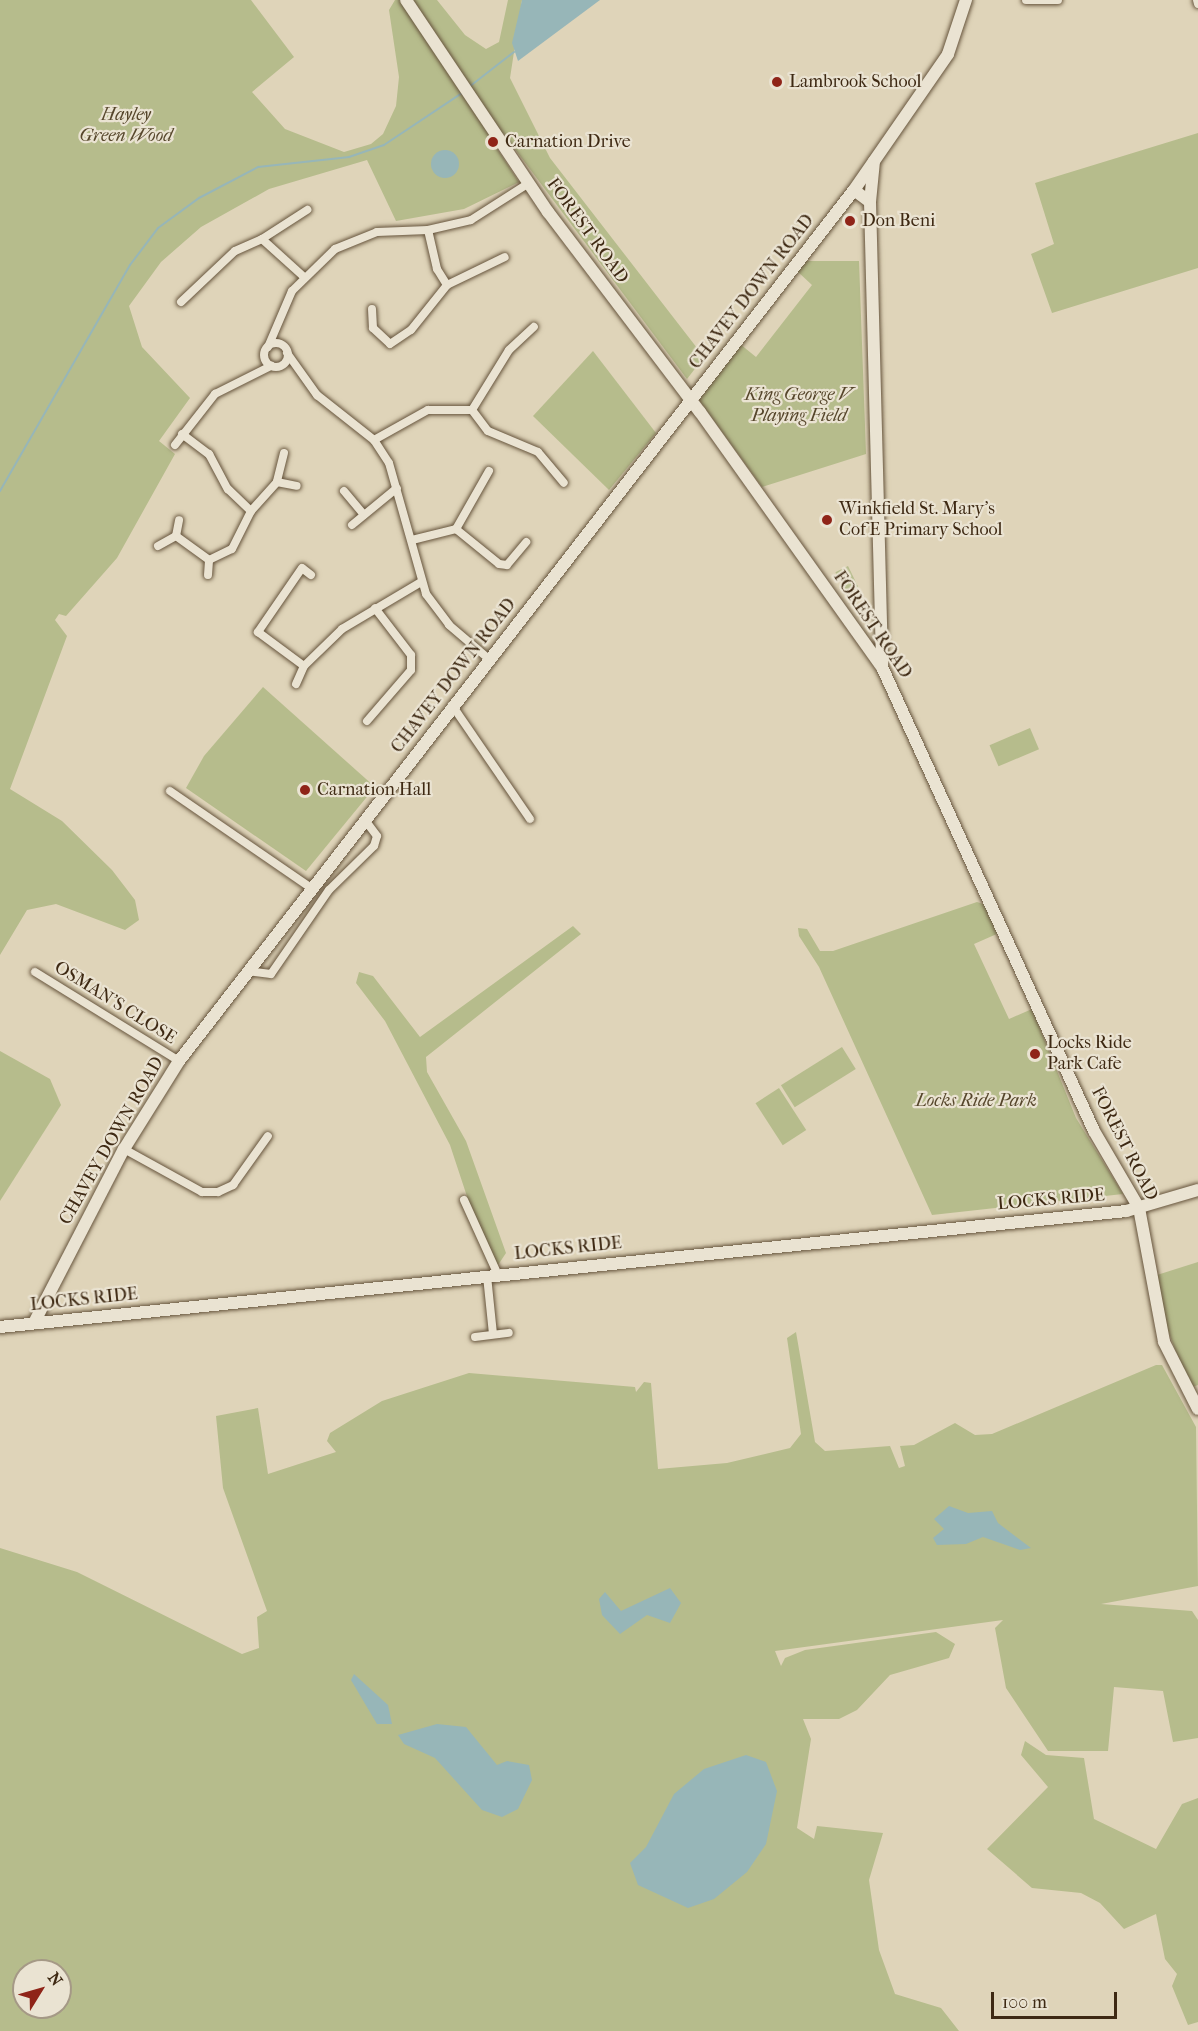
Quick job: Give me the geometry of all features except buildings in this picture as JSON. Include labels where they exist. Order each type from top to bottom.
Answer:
[{"type":"main road","name":"FOREST ROAD","points":[[406,0],[529,183],[692,400],[882,667],[1094,1131],[1139,1208],[1164,1342],[1198,1409]]},
{"type":"main road","name":"CHAVEY DOWN ROAD","points":[[34,1323],[124,1149],[179,1061],[452,705],[854,190],[948,54],[966,0]]},
{"type":"main road","points":[[875,157],[870,202],[882,667]]},
{"type":"main road","points":[[854,190],[870,202]]},
{"type":"main road","name":"LOCKS RIDE","points":[[0,1327],[1139,1208],[1198,1190]]},
{"type":"street","points":[[1026,0],[1058,0]]},
{"type":"street","points":[[246,376],[264,357],[280,319],[303,276],[355,238],[393,229],[428,230],[497,208],[529,183]]},
{"type":"street","points":[[181,302],[235,251],[262,239],[307,210]]},
{"type":"street","points":[[428,230],[437,269],[447,285]]},
{"type":"street","points":[[262,239],[303,276]]},
{"type":"street","points":[[372,309],[373,328],[390,344],[411,330],[447,285],[505,256]]},
{"type":"street","points":[[280,319],[285,349],[301,375],[317,395],[374,440],[397,488],[421,582],[436,611],[489,659]]},
{"type":"street","points":[[472,410],[509,350],[534,327]]},
{"type":"street","points":[[268,347],[285,349]]},
{"type":"street","points":[[175,445],[215,394],[246,376],[273,367],[285,349]]},
{"type":"street","points":[[264,357],[273,367],[301,375]]},
{"type":"street","points":[[374,440],[428,410],[472,410]]},
{"type":"street","points":[[472,410],[488,431],[538,452],[564,483]]},
{"type":"street","points":[[182,434],[209,453],[228,489],[251,511]]},
{"type":"street","points":[[209,560],[232,549],[251,511],[276,483],[284,453]]},
{"type":"street","points":[[412,540],[456,529],[489,471]]},
{"type":"street","points":[[276,483],[297,486]]},
{"type":"street","points":[[352,525],[397,488]]},
{"type":"street","points":[[344,490],[364,515]]},
{"type":"street","points":[[176,536],[179,520]]},
{"type":"street","points":[[456,529],[500,564],[507,565],[526,542]]},
{"type":"street","points":[[176,536],[209,560]]},
{"type":"street","points":[[158,546],[176,536]]},
{"type":"street","points":[[208,575],[209,560]]},
{"type":"street","points":[[304,666],[258,632],[302,567],[311,575]]},
{"type":"street","points":[[296,684],[304,666],[315,651],[375,608],[421,582]]},
{"type":"street","points":[[367,721],[411,670],[411,655],[375,608]]},
{"type":"street","points":[[452,705],[530,819]]},
{"type":"street","points":[[170,791],[311,888]]},
{"type":"street","points":[[247,971],[271,974],[329,890],[374,846],[377,836],[365,820]]},
{"type":"street","name":"OSMAN'S CLOSE","points":[[35,972],[179,1061]]},
{"type":"street","points":[[124,1149],[202,1192],[218,1192],[232,1185],[268,1136]]},
{"type":"street","points":[[464,1200],[492,1275],[493,1334]]},
{"type":"street","points":[[475,1336],[509,1333]]},
{"type":"green space","name":"Hayley Green Wood","points":[[0,0],[251,0],[294,57],[252,92],[285,129],[344,152],[371,144],[383,134],[396,106],[399,77],[389,10],[395,0],[437,0],[465,35],[486,49],[499,42],[508,0],[522,0],[510,78],[550,158],[704,357],[687,379],[503,133],[492,141],[519,182],[464,209],[396,221],[367,160],[269,189],[201,227],[161,262],[129,306],[142,347],[190,398],[159,441],[175,454],[117,558],[66,616],[59,614],[55,620],[67,636],[10,789],[62,821],[112,870],[135,900],[139,920],[125,930],[56,904],[27,910],[0,955]]},
{"type":"green space","points":[[1198,133],[1198,268],[1052,313],[1031,254],[1054,244],[1035,183]]},
{"type":"green space","name":"King George V Playing Field","points":[[806,261],[859,261],[866,454],[762,487],[699,400],[740,344],[756,357],[812,285],[797,271]]},
{"type":"green space","points":[[593,351],[656,433],[609,490],[533,416]]},
{"type":"green space","points":[[848,566],[861,593],[849,599],[835,572]]},
{"type":"green space","points":[[263,687],[375,787],[306,871],[186,788],[204,756]]},
{"type":"green space","points":[[1030,728],[1039,749],[998,766],[989,745]]},
{"type":"green space","name":"Locks Ride Park","points":[[977,902],[986,905],[999,933],[974,944],[1009,1019],[1032,1009],[1076,1118],[1123,1194],[932,1215],[819,967],[799,936],[798,928],[807,929],[820,951],[833,951]]},
{"type":"green space","points":[[573,926],[581,934],[426,1057],[427,1072],[466,1141],[506,1253],[498,1265],[487,1257],[450,1145],[385,1021],[356,983],[359,972],[373,976],[420,1037]]},
{"type":"green space","points":[[842,1047],[856,1069],[795,1107],[781,1085]]},
{"type":"green space","points":[[0,1051],[50,1079],[61,1105],[0,1201]]},
{"type":"green space","points":[[779,1088],[806,1130],[783,1145],[756,1103]]},
{"type":"green space","points":[[1198,1262],[1198,1385],[1190,1388],[1167,1328],[1157,1275]]},
{"type":"green space","points":[[796,1332],[815,1442],[825,1451],[890,1446],[899,1468],[905,1466],[900,1446],[914,1445],[955,1423],[975,1435],[992,1434],[1156,1365],[1162,1365],[1196,1427],[1198,1586],[1101,1604],[1192,1611],[1198,1620],[1198,1738],[1173,1742],[1163,1691],[1114,1687],[1108,1751],[1048,1751],[1006,1688],[995,1628],[1003,1620],[775,1651],[781,1666],[785,1658],[805,1650],[936,1632],[955,1644],[949,1658],[890,1675],[857,1710],[839,1719],[803,1719],[811,1739],[797,1828],[814,1839],[817,1826],[883,1833],[869,1880],[879,1950],[895,1994],[941,2008],[959,2031],[0,2031],[0,1548],[77,1572],[242,1654],[259,1648],[257,1617],[267,1611],[223,1488],[216,1416],[258,1408],[268,1474],[336,1452],[327,1441],[330,1433],[382,1401],[469,1373],[635,1387],[636,1392],[644,1382],[651,1383],[658,1469],[727,1463],[790,1448],[801,1434],[787,1338]]},
{"type":"green space","points":[[1025,1741],[1046,1755],[1084,1758],[1094,1819],[1156,1849],[1182,1804],[1198,1798],[1198,2022],[1188,2025],[1172,1986],[1177,1974],[1165,1959],[1156,1914],[1124,1929],[1100,1903],[1081,1893],[1032,1888],[987,1849],[1048,1787],[1021,1755]]},
{"type":"water","points":[[522,0],[600,0],[518,61],[512,43]]},
{"type":"water","points":[[445,150],[455,154],[459,164],[455,174],[445,178],[435,174],[431,164],[435,154]]},
{"type":"water","points":[[949,1506],[968,1513],[992,1511],[998,1523],[1031,1548],[1020,1550],[983,1537],[966,1544],[937,1545],[933,1538],[944,1529],[934,1519]]},
{"type":"water","points":[[670,1588],[681,1603],[670,1623],[647,1615],[620,1634],[602,1615],[599,1599],[605,1592],[621,1611]]},
{"type":"water","points":[[354,1674],[388,1705],[392,1724],[377,1724],[351,1680]]},
{"type":"water","points":[[437,1724],[466,1727],[497,1765],[507,1761],[529,1765],[532,1780],[518,1809],[502,1817],[482,1810],[435,1758],[404,1744],[398,1735]]},
{"type":"water","points":[[746,1755],[766,1762],[777,1791],[766,1844],[747,1872],[714,1899],[688,1908],[638,1885],[630,1863],[646,1847],[674,1794],[704,1769]]},
{"type":"waterway","points":[[469,87],[514,52]]},
{"type":"waterway","points":[[0,491],[130,265],[158,228],[199,198],[258,167],[349,157],[384,145],[462,93]]},
{"type":"place","name":"Lambrook School","points":[[777,82]]},
{"type":"place","name":"Carnation Drive","points":[[493,142]]},
{"type":"place","name":"Don Beni","points":[[850,221]]},
{"type":"place","name":"Winkfield St. Mary's CofE Primary School","points":[[827,520]]},
{"type":"place","name":"Carnation Hall","points":[[305,790]]},
{"type":"place","name":"Locks Ride Park Cafe","points":[[1035,1054]]}]
